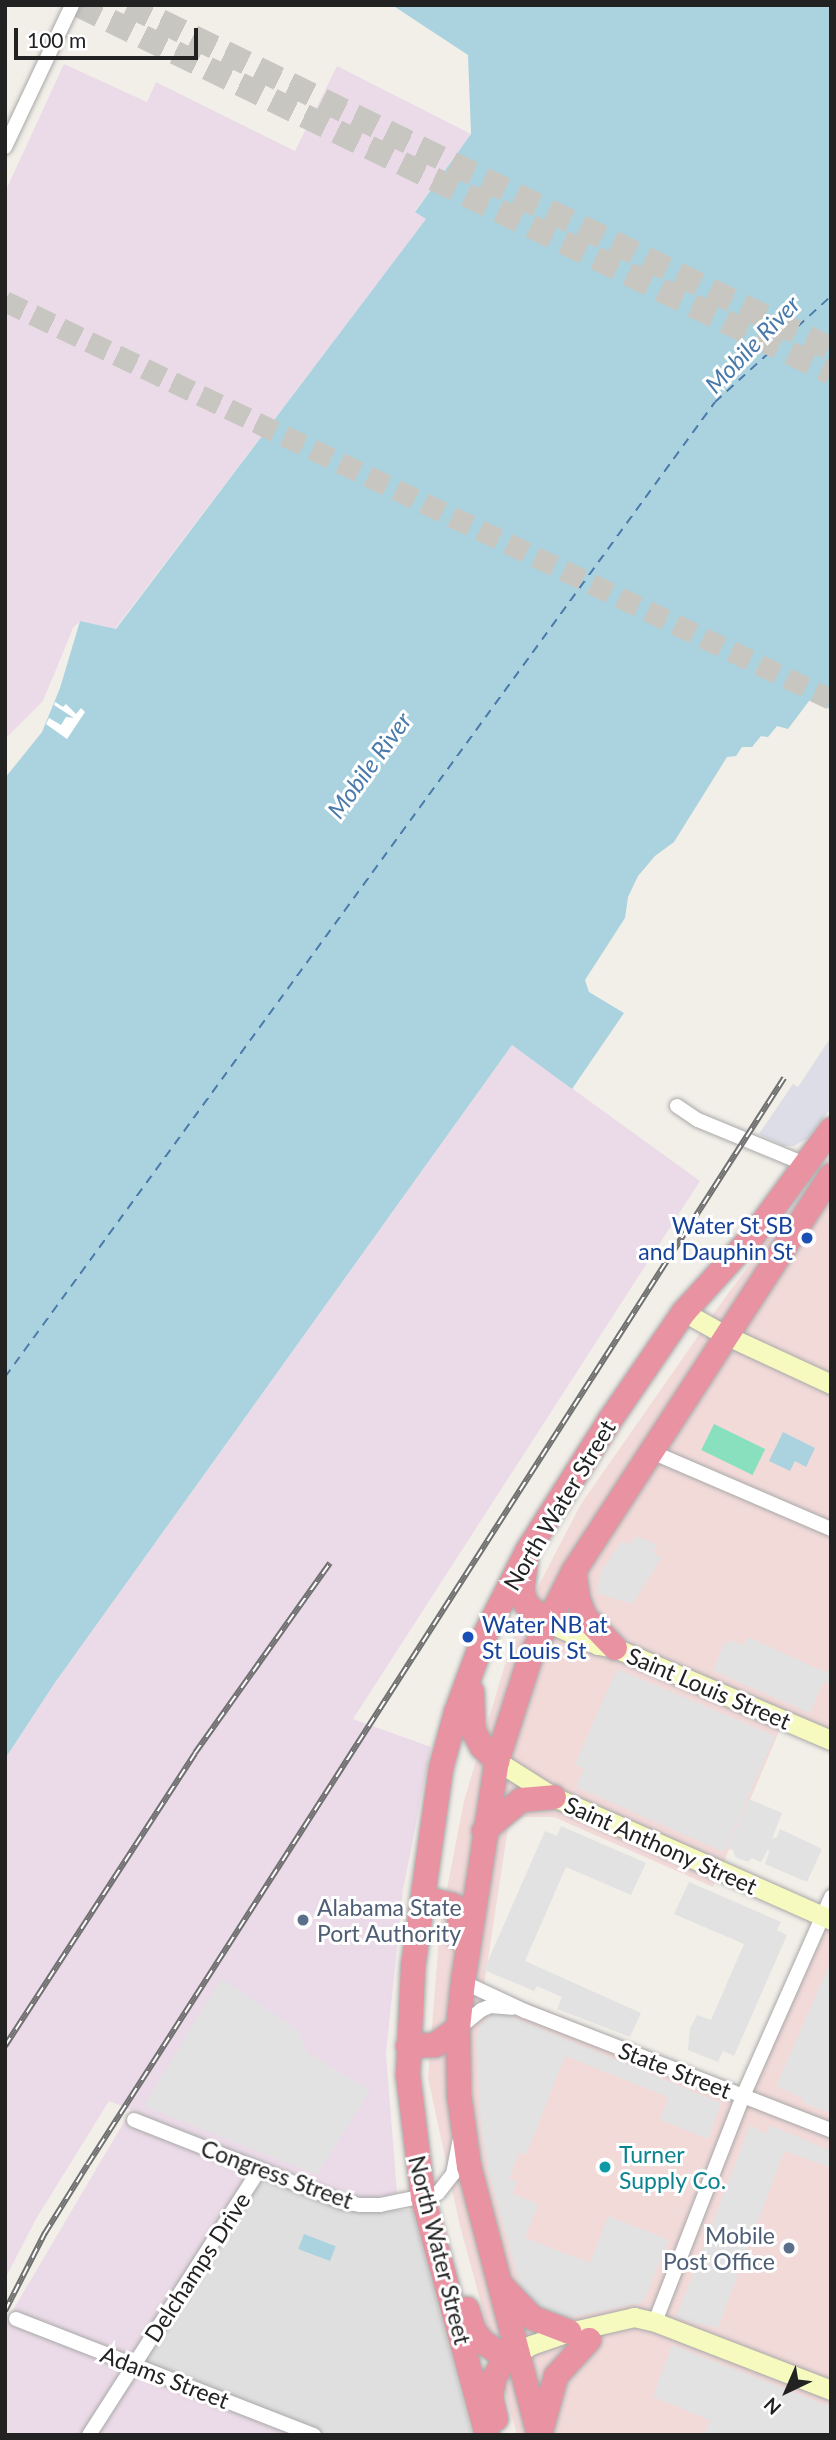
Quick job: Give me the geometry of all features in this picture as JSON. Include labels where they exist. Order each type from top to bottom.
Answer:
[{"type":"highway","name":"North Water Street","points":[[487,2435],[423,2197],[413,2136],[408,2046],[413,1967],[441,1768],[479,1648],[528,1550],[610,1420],[684,1312],[753,1236],[831,1130]]},
{"type":"highway","name":"North Water Street","points":[[540,2435],[469,2167],[462,2127],[458,2028],[484,1830],[497,1761],[515,1696],[547,1622],[574,1570],[831,1176]]},
{"type":"highway","points":[[528,1550],[522,1591],[526,1604],[547,1622]]},
{"type":"highway","points":[[574,1570],[578,1599],[585,1617],[615,1648]]},
{"type":"highway","points":[[497,1761],[482,1748],[473,1730],[471,1707],[479,1648],[511,1616],[522,1615],[547,1622]]},
{"type":"highway","points":[[484,1830],[520,1800],[554,1797]]},
{"type":"highway","points":[[423,1898],[452,1905],[461,1913],[456,1958],[463,1982]]},
{"type":"highway","points":[[408,2046],[435,2045],[458,2028]]},
{"type":"highway","points":[[429,2221],[454,2264],[476,2335],[495,2351],[506,2356],[517,2354]]},
{"type":"highway","points":[[499,2283],[533,2318],[579,2336],[556,2376],[540,2435]]},
{"type":"highway","points":[[500,2435],[492,2403],[492,2383],[501,2364],[517,2354]]},
{"type":"street","points":[[5,147],[72,5]]},
{"type":"street","points":[[677,1105],[698,1121],[831,1176]]},
{"type":"street","points":[[684,1312],[725,1335],[831,1384]]},
{"type":"street","points":[[652,1452],[831,1529]]},
{"type":"street","name":"Saint Louis Street","points":[[547,1622],[831,1740]]},
{"type":"street","name":"Saint Anthony Street","points":[[497,1761],[554,1797],[826,1919]]},
{"type":"street","points":[[655,2322],[743,2096],[826,1919],[831,1897]]},
{"type":"street","name":"State Street","points":[[463,1982],[520,2009],[831,2130]]},
{"type":"street","name":"State Street","points":[[458,2028],[491,2006],[520,2009]]},
{"type":"street","name":"Congress Street","points":[[134,2120],[342,2202],[380,2206],[423,2197]]},
{"type":"street","points":[[423,2197],[438,2193],[450,2179],[462,2127]]},
{"type":"street","name":"Delchamps Drive","points":[[89,2435],[260,2169]]},
{"type":"street","name":"Adams Street","points":[[16,2319],[314,2435]]},
{"type":"street","points":[[517,2354],[531,2345],[655,2322],[831,2390]]},
{"type":"shaded area","points":[[64,64],[147,102],[156,82],[295,151],[337,66],[471,134],[415,211],[427,218],[115,629],[80,621],[73,628],[43,701],[5,739],[5,192]]},
{"type":"shaded area","points":[[831,1037],[831,1108],[808,1138],[794,1146],[784,1146],[759,1134],[793,1084],[798,1087]]},
{"type":"shaded area","points":[[512,1045],[700,1181],[353,1719],[431,1747],[403,1890],[386,2054],[397,2193],[363,2201],[269,2164],[144,2361],[331,2435],[5,2435],[5,2328],[10,2315],[131,2110],[109,2101],[36,2219],[5,2279],[5,1759],[54,1684]]},
{"type":"shaded area","points":[[831,1155],[831,1748],[781,1727],[713,1887],[554,1817],[523,1817],[508,1828],[484,1985],[739,2088],[831,1880],[831,2435],[517,2435],[460,2226],[428,2078],[440,1925],[464,1801],[515,1631],[581,1504],[724,1299]]},
{"type":"shaded area","points":[[636,1536],[657,1545],[653,1552],[662,1558],[632,1604],[596,1593],[601,1571],[622,1541],[630,1544]]},
{"type":"shaded area","points":[[748,1637],[827,1673],[831,1665],[831,1685],[823,1682],[810,1713],[713,1671],[724,1643],[734,1641],[743,1646]]},
{"type":"shaded area","points":[[617,1669],[775,1736],[724,1852],[576,1787],[584,1769],[575,1764]]},
{"type":"shaded area","points":[[749,1799],[782,1813],[772,1839],[777,1837],[780,1829],[822,1849],[807,1882],[765,1864],[768,1849],[761,1862],[752,1858],[748,1862],[735,1857],[733,1850],[727,1848]]},
{"type":"shaded area","points":[[561,1826],[646,1863],[631,1895],[566,1867],[525,1961],[641,2013],[630,2037],[557,2009],[562,1997],[537,1986],[534,1991],[484,1970],[545,1831],[557,1836]]},
{"type":"shaded area","points":[[689,1882],[781,1922],[777,1930],[787,1935],[734,2056],[723,2051],[718,2062],[688,2050],[690,2028],[697,2015],[711,2020],[744,1944],[674,1914]]},
{"type":"shaded area","points":[[831,1961],[831,2113],[805,2104],[802,2098],[776,2086]]},
{"type":"shaded area","points":[[221,1979],[299,2031],[307,2052],[370,2091],[317,2175],[144,2106]]},
{"type":"shaded area","points":[[500,2012],[721,2103],[708,2139],[660,2120],[668,2097],[565,2056],[526,2155],[519,2153],[509,2179],[517,2182],[513,2194],[538,2204],[525,2238],[590,2263],[608,2216],[669,2240],[643,2302],[573,2317],[558,2316],[535,2306],[520,2285],[488,2170],[481,2128],[476,2038],[480,2026],[490,2016]]},
{"type":"shaded area","points":[[750,2125],[765,2134],[770,2125],[831,2151],[831,2168],[784,2151],[718,2328],[676,2318]]},
{"type":"shaded area","points":[[262,2176],[354,2211],[412,2210],[472,2435],[331,2435],[144,2361]]},
{"type":"shaded area","points":[[672,2345],[831,2407],[831,2435],[705,2435],[710,2420],[653,2397]]},
{"type":"green space","points":[[714,1424],[765,1449],[753,1475],[701,1450]]},
{"type":"water","name":"Mobile River","points":[[392,5],[831,5],[831,710],[816,700],[809,701],[788,729],[777,726],[768,737],[761,736],[752,747],[742,747],[736,756],[727,757],[674,842],[655,856],[638,876],[628,897],[625,918],[585,980],[589,992],[624,1013],[572,1089],[512,1045],[54,1684],[5,1759],[5,778],[42,732],[60,688],[80,621],[116,629],[426,219],[415,212],[471,134],[468,55]]},
{"type":"water","points":[[783,1432],[815,1448],[806,1467],[795,1461],[790,1471],[769,1461]]},
{"type":"water","points":[[304,2234],[336,2246],[330,2261],[298,2249]]},
{"type":"pier","points":[[55,702],[63,707],[66,704],[76,714],[81,708],[85,712],[67,739],[46,724],[49,718],[61,725],[66,717],[74,718],[54,705]]},
{"type":"ferry route","points":[[5,1377],[715,402],[831,296]]},
{"type":"tunnel","points":[[78,5],[831,373]]},
{"type":"tunnel","points":[[128,5],[831,349]]},
{"type":"tunnel","points":[[5,301],[831,699]]},
{"type":"railway","points":[[5,2311],[45,2233],[88,2164],[784,1078]]},
{"type":"railway","points":[[5,2046],[195,1753],[330,1563]]},
{"type":"place","name":"Water St SB and Dauphin St","points":[[807,1238]]},
{"type":"place","name":"Water NB at St Louis St","points":[[468,1637]]},
{"type":"place","name":"Alabama State Port Authority","points":[[303,1920]]},
{"type":"place","name":"Turner Supply Co.","points":[[605,2167]]},
{"type":"place","name":"Mobile Post Office","points":[[789,2248]]}]
